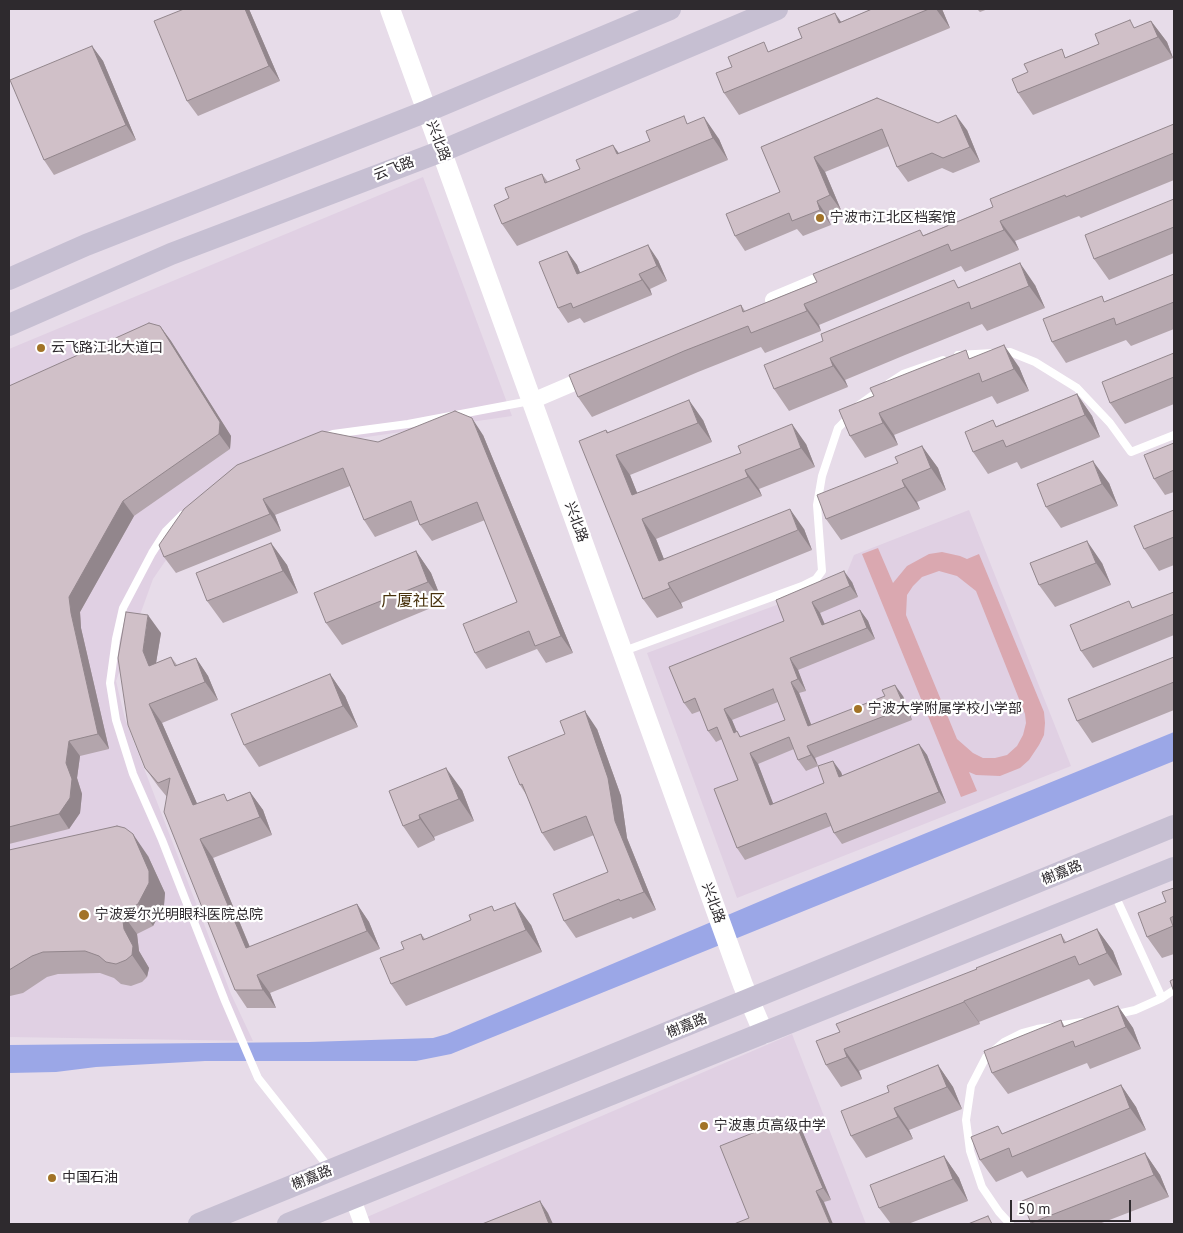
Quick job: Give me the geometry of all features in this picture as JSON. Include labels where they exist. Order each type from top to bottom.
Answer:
[{"type":"main road","points":[[9,278],[427,111],[670,9]]},
{"type":"main road","name":"云飞路","points":[[9,325],[171,254],[442,151],[777,9]]},
{"type":"main road","name":"榭嘉路","points":[[199,1224],[331,1170],[746,993],[1174,826]]},
{"type":"main road","points":[[288,1224],[1174,868]]},
{"type":"street","name":"兴北路","points":[[390,9],[746,993],[764,1034]]},
{"type":"street","points":[[762,305],[853,266]]},
{"type":"street","points":[[532,401],[606,370]]},
{"type":"street","points":[[353,1198],[362,1224]]},
{"type":"lane","points":[[623,652],[802,586],[816,579],[822,571],[817,505],[822,476],[838,428],[863,402],[903,374],[956,355],[1010,352],[1035,362],[1077,388],[1110,423],[1132,452],[1174,435]]},
{"type":"lane","points":[[317,440],[333,434],[408,424],[532,401]]},
{"type":"lane","points":[[188,509],[166,531],[135,582],[123,608],[110,683],[116,720],[133,774],[258,1078],[331,1170]]},
{"type":"lane","points":[[1114,892],[1162,998]]},
{"type":"lane","points":[[1103,1018],[1135,1010],[1162,998],[1174,990]]},
{"type":"lane","points":[[1010,1224],[999,1212],[982,1187],[970,1151],[966,1120],[971,1086],[986,1057],[1004,1042],[1022,1033],[1037,1029],[1094,1020]]},
{"type":"shaded area","points":[[423,177],[512,416],[353,439],[190,525],[153,579],[116,681],[125,719],[231,994],[253,1041],[9,1037],[9,349]]},
{"type":"shaded area","name":"宁波大学附属学校小学部","points":[[969,510],[1071,766],[737,898],[647,653],[844,580],[854,555]]},
{"type":"shaded area","points":[[878,548],[893,583],[907,566],[929,554],[942,552],[967,559],[979,554],[1044,712],[1044,735],[1029,760],[1020,768],[1000,776],[976,775],[969,772],[977,791],[961,797],[862,554]],"holes":[[[939,571],[957,576],[976,591],[1025,714],[1026,723],[1023,735],[1017,746],[1007,755],[995,758],[983,758],[973,753],[957,739],[906,615],[907,595],[922,577]]]},
{"type":"shaded area","name":"宁波惠贞高级中学","points":[[792,1034],[866,1224],[370,1224],[367,1217]]},
{"type":"water","points":[[1174,732],[1174,761],[451,1054],[416,1061],[205,1061],[96,1067],[56,1072],[9,1073],[9,1045],[309,1042],[433,1038],[447,1034],[789,889]]},
{"type":"building","points":[[184,9],[245,9],[269,66],[187,101],[154,21]]},
{"type":"building","points":[[872,9],[929,9],[724,93],[716,73],[732,67],[728,57],[764,42],[768,52],[802,38],[798,28],[835,13],[839,23]]},
{"type":"building","points":[[1130,20],[1134,28],[1151,21],[1158,37],[1018,93],[1012,79],[1028,72],[1024,64],[1062,49],[1065,58],[1099,44],[1095,34]]},
{"type":"building","points":[[92,46],[126,125],[44,160],[10,80]]},
{"type":"building","points":[[877,98],[938,123],[956,115],[970,147],[943,158],[932,153],[897,167],[882,129],[814,157],[830,195],[817,201],[820,210],[792,221],[789,213],[735,236],[726,214],[780,192],[761,147]]},
{"type":"building","points":[[684,116],[687,124],[704,117],[713,138],[502,224],[494,205],[509,198],[505,188],[542,174],[545,183],[580,169],[576,160],[613,145],[617,154],[650,141],[646,131]]},
{"type":"building","points":[[1174,124],[1174,153],[1066,197],[1065,195],[1000,221],[1004,230],[951,251],[948,244],[804,304],[807,311],[751,333],[748,326],[684,351],[578,397],[569,375],[741,305],[743,312],[817,282],[813,274],[920,230],[923,236],[993,207],[990,199]]},
{"type":"building","points":[[1174,199],[1174,227],[1094,259],[1085,235]]},
{"type":"building","points":[[648,245],[657,266],[639,274],[642,280],[573,308],[571,303],[558,308],[539,262],[567,251],[577,274]]},
{"type":"building","points":[[1020,263],[1029,286],[971,309],[969,302],[889,334],[830,358],[833,366],[774,389],[764,365],[823,341],[821,334],[954,280],[958,288]]},
{"type":"building","points":[[1174,274],[1174,302],[1116,325],[1114,318],[1052,342],[1043,319],[1102,296],[1104,302]]},
{"type":"building","points":[[149,323],[160,326],[220,422],[219,434],[123,501],[69,597],[98,734],[69,741],[66,763],[72,779],[70,798],[59,814],[9,827],[9,386]]},
{"type":"building","points":[[1004,345],[1014,369],[982,382],[979,373],[879,413],[883,423],[850,436],[839,410],[874,396],[870,388],[966,350],[969,359]]},
{"type":"building","points":[[1174,353],[1174,377],[1110,403],[1102,382]]},
{"type":"building","points":[[1077,394],[1085,415],[1006,447],[1003,440],[973,452],[965,432],[993,420],[996,427]]},
{"type":"building","points":[[689,400],[698,423],[616,455],[632,495],[741,453],[738,446],[792,424],[801,448],[745,470],[748,477],[642,519],[659,561],[790,509],[798,530],[668,583],[670,588],[643,599],[579,441],[606,430],[607,433]]},
{"type":"building","points":[[455,411],[472,418],[561,636],[535,646],[529,631],[475,653],[463,624],[517,602],[477,502],[420,525],[411,501],[364,520],[343,468],[263,499],[270,514],[164,557],[159,545],[184,509],[237,465],[322,431],[378,442]]},
{"type":"building","points":[[1174,443],[1174,470],[1154,479],[1144,455]]},
{"type":"building","points":[[922,446],[931,468],[902,480],[905,487],[826,519],[817,495],[898,463],[895,457]]},
{"type":"building","points":[[1093,461],[1102,484],[1046,507],[1037,484]]},
{"type":"building","points":[[1174,510],[1174,537],[1144,549],[1134,526]]},
{"type":"building","points":[[1087,541],[1096,563],[1039,585],[1030,563]]},
{"type":"building","points":[[271,543],[283,571],[207,601],[196,573]]},
{"type":"building","points":[[416,551],[428,582],[326,623],[314,593]]},
{"type":"building","points":[[844,571],[850,586],[812,602],[822,625],[860,610],[867,628],[790,658],[798,679],[791,682],[808,726],[885,696],[882,690],[895,685],[905,708],[807,746],[811,755],[798,760],[789,737],[750,753],[770,805],[824,783],[818,766],[833,761],[839,777],[919,744],[939,792],[834,833],[826,813],[737,848],[714,789],[738,780],[717,727],[708,731],[695,698],[684,703],[669,667],[784,621],[776,600]],"holes":[[[773,689],[785,720],[740,737],[737,731],[734,733],[724,709]]]},
{"type":"building","points":[[1174,592],[1174,614],[1081,651],[1070,625],[1129,601],[1132,608]]},
{"type":"building","points":[[126,612],[148,615],[143,651],[149,666],[171,657],[175,666],[196,658],[205,682],[149,704],[193,805],[224,794],[227,801],[250,792],[260,817],[200,839],[246,948],[357,904],[367,931],[257,975],[263,990],[235,990],[164,812],[170,778],[158,783],[145,768],[128,725],[118,658]]},
{"type":"building","points":[[1174,657],[1174,682],[1077,721],[1068,699]]},
{"type":"building","points":[[330,674],[343,706],[244,745],[231,714]]},
{"type":"building","points":[[585,711],[608,778],[615,821],[644,892],[620,901],[619,899],[564,921],[553,894],[608,872],[586,816],[542,833],[522,784],[520,785],[508,757],[565,734],[560,721]]},
{"type":"building","points":[[446,768],[459,799],[419,815],[420,819],[403,826],[389,791]]},
{"type":"building","name":"宁波爱尔光明眼科医院总院","points":[[117,826],[125,828],[133,834],[149,871],[149,883],[138,904],[122,913],[124,929],[133,946],[132,955],[116,964],[106,962],[99,956],[85,951],[43,952],[32,956],[9,970],[9,850]]},
{"type":"building","points":[[1174,888],[1174,916],[1170,918],[1173,926],[1147,937],[1138,913],[1166,902],[1162,892]]},
{"type":"building","points":[[515,903],[526,930],[391,984],[380,958],[404,949],[401,942],[421,934],[423,940],[471,920],[469,915],[492,906],[494,911]]},
{"type":"building","points":[[1097,929],[1107,953],[1079,965],[1075,956],[844,1049],[847,1057],[826,1065],[816,1041],[840,1032],[836,1024],[1061,934],[1064,943]]},
{"type":"building","points":[[1174,979],[1174,992],[1170,981]]},
{"type":"building","points":[[1118,1006],[1126,1027],[1075,1047],[1073,1041],[992,1073],[984,1051],[1061,1020],[1063,1027]]},
{"type":"building","points":[[938,1065],[947,1087],[894,1108],[898,1117],[851,1136],[841,1111],[889,1092],[887,1086]]},
{"type":"building","points":[[1121,1085],[1130,1108],[1012,1157],[1009,1148],[980,1160],[971,1137],[998,1126],[1002,1134]]},
{"type":"building","points":[[793,1117],[823,1188],[816,1191],[830,1224],[734,1224],[749,1218],[720,1146]]},
{"type":"building","points":[[1145,1153],[1154,1175],[1031,1223],[1022,1201]]},
{"type":"building","points":[[944,1156],[953,1179],[879,1208],[870,1185]]},
{"type":"building","points":[[540,1201],[549,1224],[482,1224]]},
{"type":"building","points":[[988,1216],[992,1224],[968,1224]]},
{"type":"place","name":"宁波市江北区档案馆","points":[[820,218]]},
{"type":"place","name":"云飞路江北大道口","points":[[41,348]]},
{"type":"place","name":"宁波大学附属学校小学部","points":[[858,709]]},
{"type":"place","name":"宁波爱尔光明眼科医院总院","points":[[84,915]]},
{"type":"place","name":"宁波惠贞高级中学","points":[[704,1126]]},
{"type":"place","name":"中国石油","points":[[52,1178]]},
{"type":"district","name":"广厦社区","points":[[413,601]]}]
